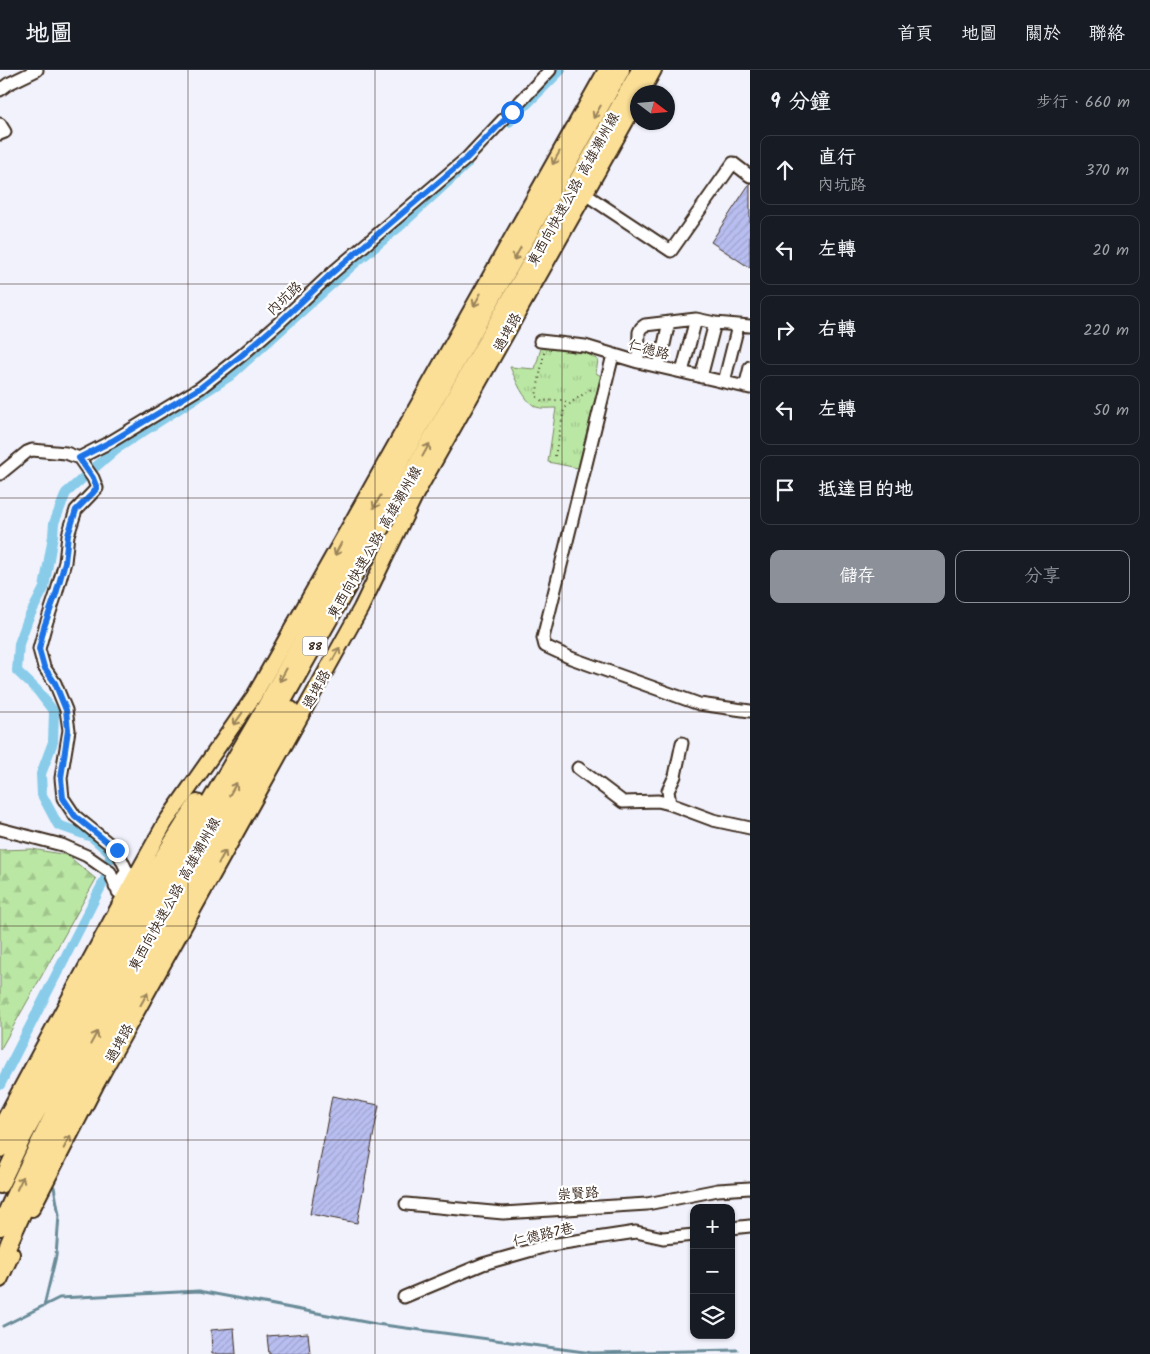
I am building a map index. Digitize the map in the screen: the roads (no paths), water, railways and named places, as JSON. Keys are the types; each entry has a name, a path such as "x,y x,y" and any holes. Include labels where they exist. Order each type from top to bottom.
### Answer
{"highway":[{"name":"東西向快速公路 高雄潮州線","path":"0,1185 21,1141 137,927 267,704 389,481 621,70"},
{"name":"東西向快速公路 高雄潮州線","path":"0,1227 36,1148 151,934 640,70"},
{"path":"0,1263 48,1154 86,1080 288,716 404,490"},
{"path":"0,1149 124,920 246,728 267,704"}],"main road":[{"path":"0,1127 165,823 259,688 606,70"},
{"path":"646,85 654,70"},
{"name":"過埤路","path":"0,1280 26,1221 96,1085 361,608 415,496 630,114"}],"street":[{"path":"0,90 37,70"},
{"name":"內坑路","path":"79,458 112,441 200,388 242,355 332,273 467,158 550,70"},
{"path":"0,124 5,132 0,134"},
{"path":"585,194 672,251 732,164 750,176"},
{"path":"682,372 696,319"},
{"path":"638,362 639,332 645,325 696,319 744,326 724,382"},
{"path":"659,367 669,322"},
{"path":"701,377 715,323"},
{"name":"仁德路","path":"543,341 585,346 638,362 747,388"},
{"path":"613,355 543,638 545,646 570,658 698,704 750,711"},
{"path":"747,388 750,367"},
{"path":"0,474 26,452 32,450 66,453 79,458 93,478 97,488 76,510 68,535 65,562 44,627 39,649 44,667 55,683 66,710 68,730 61,778 63,798 75,816 117,850 127,871 116,887"},
{"path":"670,804 668,791 675,776 682,743"},
{"path":"578,768 623,802 658,801 713,820 750,828"},
{"path":"0,829 62,845 87,856 110,872 122,900"},
{"name":"崇賢路","path":"406,1204 503,1213 647,1204 718,1190 750,1188"},
{"path":"735,1228 750,1226"},
{"name":"仁德路7巷","path":"404,1297 484,1264 550,1245 636,1232 663,1238 690,1235"}],"waterway":[{"path":"509,122 561,70"},
{"path":"109,861 111,854 92,837 58,825 42,795 41,774 53,742 54,712 38,691 17,671 19,644 28,619 44,588 54,523 66,493 116,449 230,376 353,265 398,228 467,164"},
{"path":"0,1085 105,879"},
{"path":"44,1306 56,1256 59,1215 54,1187"},
{"path":"3,1326 59,1298 199,1291 376,1324 592,1353 737,1350"}]}
